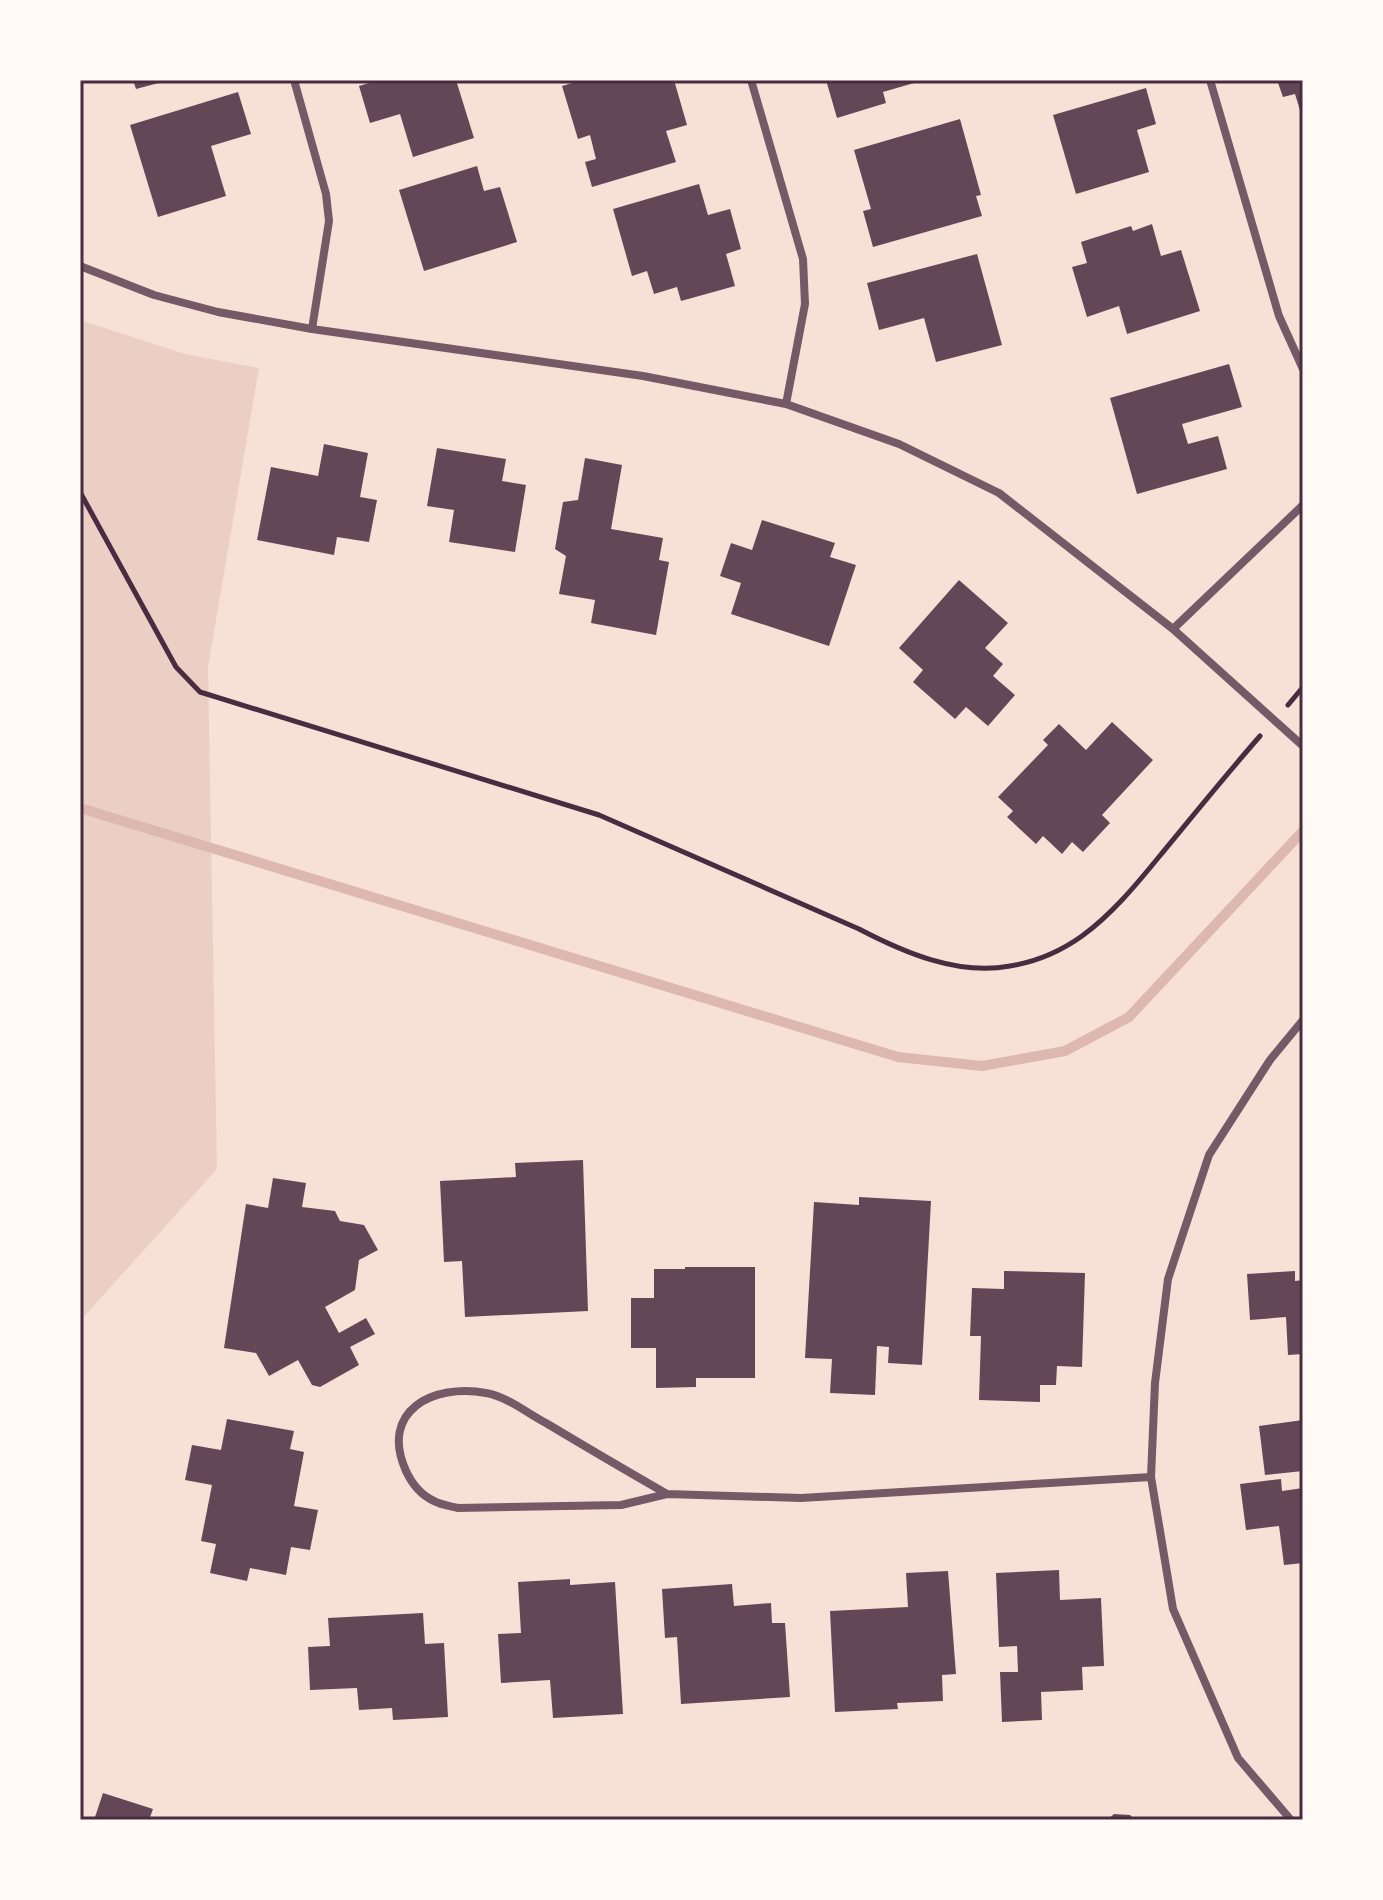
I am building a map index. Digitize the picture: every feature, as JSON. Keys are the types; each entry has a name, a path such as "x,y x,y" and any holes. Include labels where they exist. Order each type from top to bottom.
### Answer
{"street":[{"path":"294,80 326,194 329,221 312,329"},
{"path":"751,80 803,259 805,304 786,404"},
{"path":"1210,80 1279,316 1303,369"},
{"path":"80,266 154,295 218,312 312,329 643,376 786,404 899,444 999,493 1173,629 1303,746"},
{"path":"1173,629 1303,505"},
{"path":"1291,1820 1238,1758 1173,1609 1151,1477 1155,1383 1168,1279 1209,1155 1270,1060 1303,1020"},
{"path":"667,1494 499,1396 464,1390 441,1393 423,1400 408,1412 402,1424 398,1453 412,1485 433,1501 458,1508 621,1505 667,1494 801,1498 1151,1477"}],"path":[{"path":"80,492 176,667 200,692 599,815 859,929 896,949 937,961 972,968 1009,967 1049,955 1083,936 1136,885 1257,739"},
{"path":"1291,701 1303,687"}],"shaded area":[{"path":"80,320 185,354 259,368 208,667 217,1169 80,1321"}],"building":[{"path":"133,80 166,80 166,81 136,89"},
{"path":"379,80 456,80 474,138 413,157 400,114 370,123 359,86"},
{"path":"582,80 674,80 687,125 666,131 676,162 592,187 585,162 596,159 590,135 578,139 562,86"},
{"path":"826,80 921,81 883,92 886,103 837,118"},
{"path":"1277,80 1303,80 1303,120 1295,94 1283,97"},
{"path":"1146,88 1156,124 1137,130 1149,172 1076,194 1053,115"},
{"path":"238,92 251,134 211,146 226,196 158,217 130,125"},
{"path":"960,119 981,195 976,196 982,216 873,247 863,211 871,209 854,150"},
{"path":"477,166 484,191 500,187 517,242 424,271 399,190"},
{"path":"699,184 708,215 730,209 741,249 726,254 735,286 681,301 677,287 654,294 647,271 632,276 613,209"},
{"path":"1152,224 1161,256 1181,250 1200,311 1127,334 1119,306 1087,317 1072,267 1087,263 1081,242 1131,226 1133,231"},
{"path":"977,254 1002,345 936,362 924,318 879,330 867,283"},
{"path":"1229,364 1242,407 1182,424 1188,444 1218,436 1227,469 1137,494 1110,398"},
{"path":"324,444 368,453 360,497 377,500 369,542 337,537 334,555 257,540 271,467 318,476"},
{"path":"437,448 506,459 502,481 526,485 515,552 449,542 454,510 427,506"},
{"path":"585,458 622,465 611,529 663,538 659,560 669,562 656,635 591,623 595,600 559,594 566,556 555,549 563,502 578,500"},
{"path":"762,520 835,543 830,557 856,565 829,646 731,614 741,583 720,576 731,543 752,550"},
{"path":"959,580 1008,623 985,648 1003,664 993,676 1015,695 988,726 966,707 955,719 913,682 923,670 899,648"},
{"path":"1112,722 1153,760 1102,815 1110,823 1083,852 1072,842 1062,854 1043,836 1036,844 1007,817 1013,811 998,797 1048,745 1043,740 1059,724 1086,750"},
{"path":"583,1160 588,1311 465,1317 462,1261 444,1262 440,1181 516,1177 515,1163"},
{"path":"273,1178 306,1183 302,1207 335,1211 340,1221 364,1225 378,1250 359,1260 355,1290 325,1307 339,1333 366,1318 375,1334 350,1347 359,1365 320,1387 312,1385 298,1360 269,1376 256,1353 224,1348 246,1204 268,1208"},
{"path":"859,1197 931,1201 922,1365 888,1363 889,1347 877,1346 875,1395 830,1393 832,1359 805,1358 814,1202 859,1205"},
{"path":"755,1267 755,1378 696,1378 696,1387 656,1388 656,1348 631,1348 631,1298 654,1298 654,1269"},
{"path":"1004,1271 1085,1273 1082,1367 1057,1366 1056,1385 1040,1385 1040,1402 979,1400 981,1336 970,1336 972,1288 1004,1289"},
{"path":"1295,1271 1295,1281 1303,1280 1303,1354 1288,1355 1286,1317 1250,1320 1247,1274"},
{"path":"227,1419 294,1431 290,1449 304,1452 294,1506 318,1510 310,1550 291,1547 286,1575 250,1568 247,1581 210,1573 216,1544 201,1541 212,1485 185,1480 192,1445 221,1450"},
{"path":"1303,1420 1303,1471 1265,1475 1259,1426"},
{"path":"1281,1479 1282,1491 1303,1488 1303,1563 1284,1565 1279,1526 1246,1530 1240,1484"},
{"path":"1059,1570 1060,1600 1101,1598 1104,1666 1082,1667 1083,1690 1041,1692 1042,1720 1002,1722 1000,1672 1018,1672 1017,1646 999,1647 996,1573"},
{"path":"948,1571 956,1674 942,1675 943,1701 897,1703 898,1709 835,1712 830,1611 908,1607 906,1573"},
{"path":"570,1579 570,1585 615,1582 623,1714 553,1718 550,1680 501,1683 498,1634 521,1633 518,1582"},
{"path":"732,1584 734,1606 771,1603 772,1623 785,1623 790,1697 681,1704 677,1637 665,1638 662,1589"},
{"path":"423,1613 425,1644 444,1643 448,1717 393,1720 392,1708 359,1710 357,1688 310,1690 308,1647 330,1646 328,1618"},
{"path":"103,1793 153,1809 149,1820 94,1820"},
{"path":"1114,1814 1130,1815 1135,1820 1107,1820"}],"waterway":[{"path":"80,808 898,1057 982,1066 1065,1051 1129,1017 1303,831"}]}
